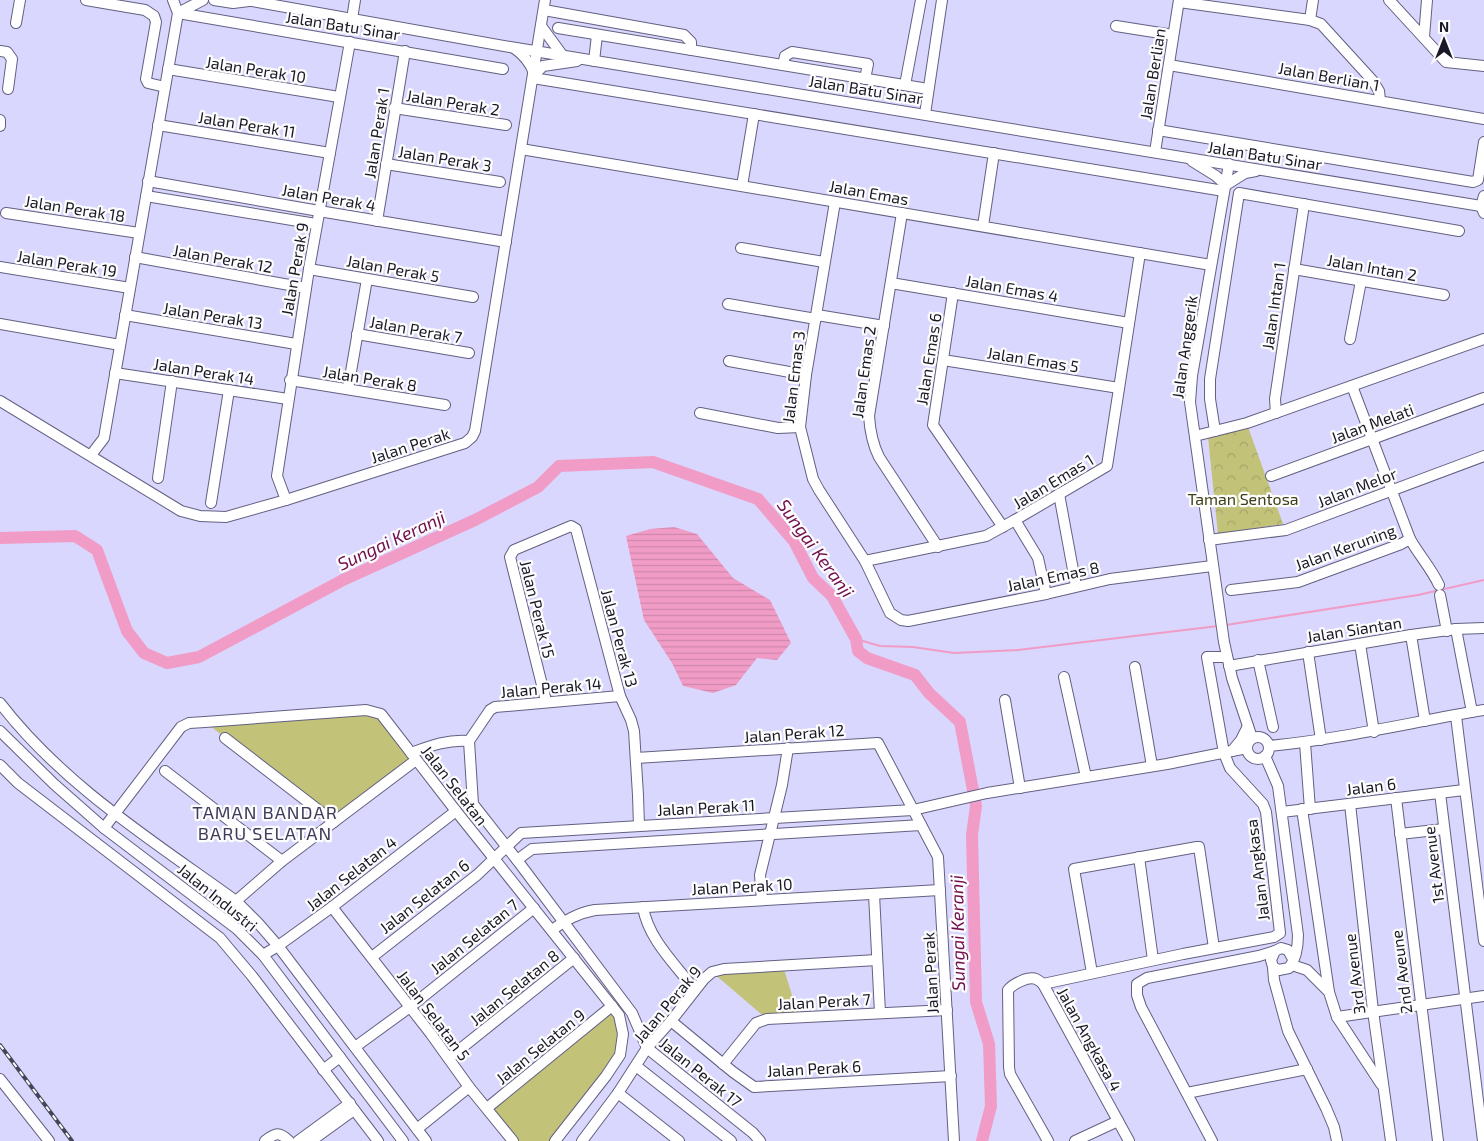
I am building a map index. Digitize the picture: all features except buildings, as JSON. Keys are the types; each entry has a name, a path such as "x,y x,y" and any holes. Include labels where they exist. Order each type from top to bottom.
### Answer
{"street":[{"path":"16,23 20,0"},
{"path":"86,0 145,10 154,16 156,22 146,79 148,83 165,87"},
{"path":"165,0 177,18"},
{"path":"91,456 104,438 177,18 173,0"},
{"path":"177,18 203,0"},
{"name":"Jalan Batu Sinar","path":"214,0 233,3 248,1 563,56 1483,205"},
{"path":"352,19 355,0"},
{"path":"905,85 921,0"},
{"path":"924,114 942,0"},
{"path":"1243,11 1244,0"},
{"path":"1310,20 1313,0"},
{"path":"1389,0 1446,62 1484,66"},
{"path":"1424,37 1427,0"},
{"path":"1179,1 1310,20 1321,24 1373,81 1379,91 1380,100"},
{"name":"Jalan Berlian","path":"1155,152 1179,1"},
{"path":"544,5 684,35 691,42 691,50"},
{"name":"Jalan Perak","path":"0,401 181,511 200,516 226,517 286,500 465,443 472,437 476,424 534,76 544,5"},
{"name":"Jalan Batu Sinar","path":"177,18 350,42 503,68"},
{"path":"513,47 530,42 541,26 563,56"},
{"path":"1116,26 1173,35"},
{"name":"Jalan Batu Sinar","path":"558,28 928,89"},
{"path":"534,76 543,66 591,60 597,35"},
{"name":"Jalan Perak 9","path":"286,500 277,476 290,380 308,269 350,42"},
{"path":"513,47 523,54 534,76"},
{"path":"0,51 8,52 12,59 8,89"},
{"name":"Jalan Perak 1","path":"377,221 394,108 405,51"},
{"path":"783,65 785,56 792,52 868,64 865,79"},
{"name":"Jalan Berlian 1","path":"1169,65 1484,118"},
{"name":"Jalan Perak 10","path":"168,69 339,98"},
{"path":"534,76 994,153 1225,188 1245,173 1261,170"},
{"name":"Jalan Perak 2","path":"394,108 506,126"},
{"path":"742,186 754,114"},
{"path":"0,120 0,126"},
{"name":"Jalan Perak 11","path":"158,125 330,153"},
{"path":"1158,130 1473,182 1478,180 1484,142"},
{"name":"Jalan Emas","path":"521,149 1211,265"},
{"path":"983,226 994,153"},
{"path":"1187,158 1216,176 1225,188"},
{"name":"Jalan Perak 3","path":"386,164 500,182"},
{"name":"Jalan Anggerik","path":"1229,164 1206,291 1191,395 1192,418 1224,642 1252,738"},
{"name":"Jalan Perak 4","path":"148,181 506,242"},
{"path":"1215,431 1210,398 1210,379 1239,193 1459,231"},
{"name":"Jalan Perak 4","path":"146,196 316,224"},
{"name":"Jalan Emas 3","path":"835,202 806,375 800,427 813,479 818,490 865,561 890,613 900,620"},
{"name":"Jalan Intan 1","path":"1276,413 1275,399 1304,204"},
{"name":"Jalan Perak 18","path":"6,213 139,233"},
{"name":"Jalan Emas 2","path":"902,213 869,416 873,445 879,457 938,547"},
{"path":"741,248 824,262"},
{"name":"Jalan Emas 1","path":"865,561 986,536 1107,466 1140,253"},
{"name":"Jalan Perak 12","path":"135,258 306,288"},
{"name":"Jalan Perak 19","path":"0,267 130,288"},
{"name":"Jalan Perak 5","path":"308,269 473,297"},
{"name":"Jalan Intan 2","path":"1294,269 1444,295"},
{"path":"348,390 367,279"},
{"path":"1350,339 1361,280"},
{"name":"Jalan Emas 4","path":"891,283 1129,323"},
{"path":"1206,291 1222,294"},
{"name":"Jalan Emas 6","path":"953,294 932,425 1003,527"},
{"path":"728,304 884,326"},
{"name":"Jalan Perak 13","path":"125,315 296,344"},
{"path":"0,324 120,346"},
{"name":"Jalan Perak 7","path":"358,334 469,353"},
{"path":"1195,436 1247,423 1484,339"},
{"name":"Jalan Emas 5","path":"943,360 1119,388"},
{"path":"729,361 806,375"},
{"name":"Jalan Perak 14","path":"115,373 288,398"},
{"name":"Jalan Perak 8","path":"290,380 445,405"},
{"path":"158,478 172,381"},
{"path":"1352,386 1410,539 1419,556 1433,571 1440,590 1472,712"},
{"path":"211,502 229,390"},
{"name":"Jalan Melati","path":"1271,476 1484,398"},
{"path":"700,414 778,428 800,427"},
{"name":"Jalan Melor","path":"1209,540 1286,530 1484,456"},
{"path":"1059,494 1076,586"},
{"path":"1016,520 1038,558 1046,594"},
{"name":"Jalan Perak 13","path":"511,553 570,526 576,529 620,696 634,731 639,826"},
{"name":"Jalan Keruning","path":"1231,590 1298,582 1410,539"},
{"name":"Jalan Perak 15","path":"511,553 510,557 546,702"},
{"name":"Jalan Emas 8","path":"900,620 908,621 1046,594 1110,579 1212,566"},
{"name":"Jalan Siantan","path":"1228,752 1207,657 1228,661 1258,660 1452,630 1484,628"},
{"path":"1411,636 1425,721"},
{"path":"1360,644 1374,732"},
{"path":"1308,652 1321,740"},
{"path":"1258,660 1273,727"},
{"path":"1135,667 1152,766"},
{"path":"1064,677 1086,777"},
{"name":"Jalan Perak 14","path":"469,741 490,710 495,707 620,696"},
{"path":"1005,700 1020,788"},
{"path":"0,704 18,727 75,783 236,901 258,923 278,946 426,1141"},
{"name":"Jalan Selatan","path":"104,828 175,733 181,727 188,724 366,710 381,714 413,757 619,1015 623,1034 620,1055 555,1141"},
{"path":"1282,965 1298,945 1282,812 1278,786 1267,751 1263,738 1252,738 1248,744 1247,751 1252,757 1259,759 1267,751 1484,710"},
{"path":"1456,716 1464,790 1481,896 1484,941"},
{"path":"1228,752 1241,740 1248,726"},
{"name":"Jalan Industri","path":"0,731 54,784 104,828 237,929 263,955 403,1141"},
{"path":"226,738 334,822"},
{"path":"236,901 282,861 334,822 413,757 436,743 459,740 469,741 473,804 506,846"},
{"name":"Jalan Perak 12","path":"636,758 878,743 912,810"},
{"path":"1305,743 1306,809 1329,992 1337,1017 1383,1088"},
{"path":"762,900 760,875 782,785 788,748"},
{"name":"Jalan Perak 11","path":"494,858 522,834 912,810 987,793 1152,766 1247,748"},
{"name":"Jalan Angkasa","path":"1214,948 1274,938 1280,933 1266,812 1263,804 1230,768 1228,752"},
{"name":"Jalan Industri","path":"0,764 18,783 220,938 252,976 378,1141"},
{"path":"165,771 282,861"},
{"name":"Jalan 6","path":"1282,812 1464,790"},
{"name":"1st Avenue","path":"1440,793 1483,1141"},
{"name":"2nd Aveune","path":"1396,798 1438,1141"},
{"name":"3rd Avenue","path":"1350,804 1373,1011 1391,1141"},
{"name":"Jalan Perak","path":"912,810 938,857 954,1141"},
{"name":"Jalan Selatan 4","path":"263,955 332,907 456,811"},
{"name":"Jalan Perak 11","path":"517,860 532,849 921,824"},
{"path":"1400,834 1444,828"},
{"name":"Jalan Perak 17","path":"506,846 632,1014 647,1048 760,1141"},
{"path":"1043,984 1214,948 1199,848 1197,846 1074,869 1092,973"},
{"path":"1139,857 1153,960"},
{"name":"Jalan Selatan 6","path":"372,957 477,875 494,858"},
{"path":"1272,866 1288,865"},
{"name":"Jalan Perak 10","path":"552,930 582,913 643,907 940,890"},
{"path":"874,894 880,1013"},
{"name":"Jalan Selatan 5","path":"332,907 410,1006 469,1087 513,1141"},
{"path":"643,907 646,921 658,942 695,990"},
{"name":"Jalan Selatan 7","path":"355,1047 534,908"},
{"path":"1282,965 1271,957 1293,935 1296,927"},
{"path":"1212,1141 1141,1006 1137,995 1137,984 1147,978 1248,958 1278,950 1288,950 1282,965 1278,994 1288,1032 1334,1127 1337,1141"},
{"name":"Jalan Selatan 8","path":"449,1058 574,958"},
{"path":"1248,958 1307,970 1329,992"},
{"name":"Jalan Perak 9","path":"582,1141 618,1093 647,1048 712,972 724,969 877,960"},
{"name":"Jalan Angkasa 4","path":"1048,1141 1010,1074 1008,994 1011,987 1030,978 1037,979 1043,984 1129,1141"},
{"path":"1337,1017 1484,996"},
{"name":"Jalan Selatan 9","path":"487,1108 612,1006"},
{"name":"Jalan Perak 7","path":"723,1064 756,1023 767,1019 947,1010"},
{"name":"Jalan Perak 6","path":"671,1022 754,1087 951,1076"},
{"path":"323,1070 340,1057"},
{"path":"636,1066 731,1141"},
{"path":"1187,1093 1307,1069"},
{"path":"0,1078 48,1141"},
{"path":"417,1129 469,1087"},
{"path":"618,1093 679,1141"},
{"path":"298,1141 352,1106"},
{"path":"311,1141 352,1106"},
{"path":"1075,1141 1118,1121"},
{"path":"264,1141 272,1135 278,1134 288,1141"}],"green space":[{"name":"Taman Sentosa","path":"1248,427 1283,524 1218,534 1208,437"},
{"path":"374,711 416,760 334,822 205,722"},
{"path":"783,966 799,1018 767,1019 712,972"},
{"path":"612,1006 619,1015 620,1055 555,1141 513,1141 487,1108"}],"shaded area":[{"path":"674,527 697,534 733,578 770,600 791,643 777,660 757,658 736,685 713,693 683,686 672,663 644,620 626,536 650,529"}],"waterway":[{"name":"Sungai Keranji","path":"0,538 75,536 97,550 127,631 144,653 167,663 199,657 343,580 475,520 538,487 559,466 653,462 758,499 794,541 813,578 832,596 856,639 858,651 867,658 915,675 929,693 960,722 976,806 972,835 976,1002 989,1044 991,1106 982,1141"},
{"path":"1226,625 1418,595 1484,580"},
{"path":"856,639 880,646 913,647 954,653 1018,650 1218,626"}],"railway":[{"path":"0,1045 72,1141"}],"district":[{"name":"TAMAN BANDAR BARU SELATAN","path":"265,822"}]}
